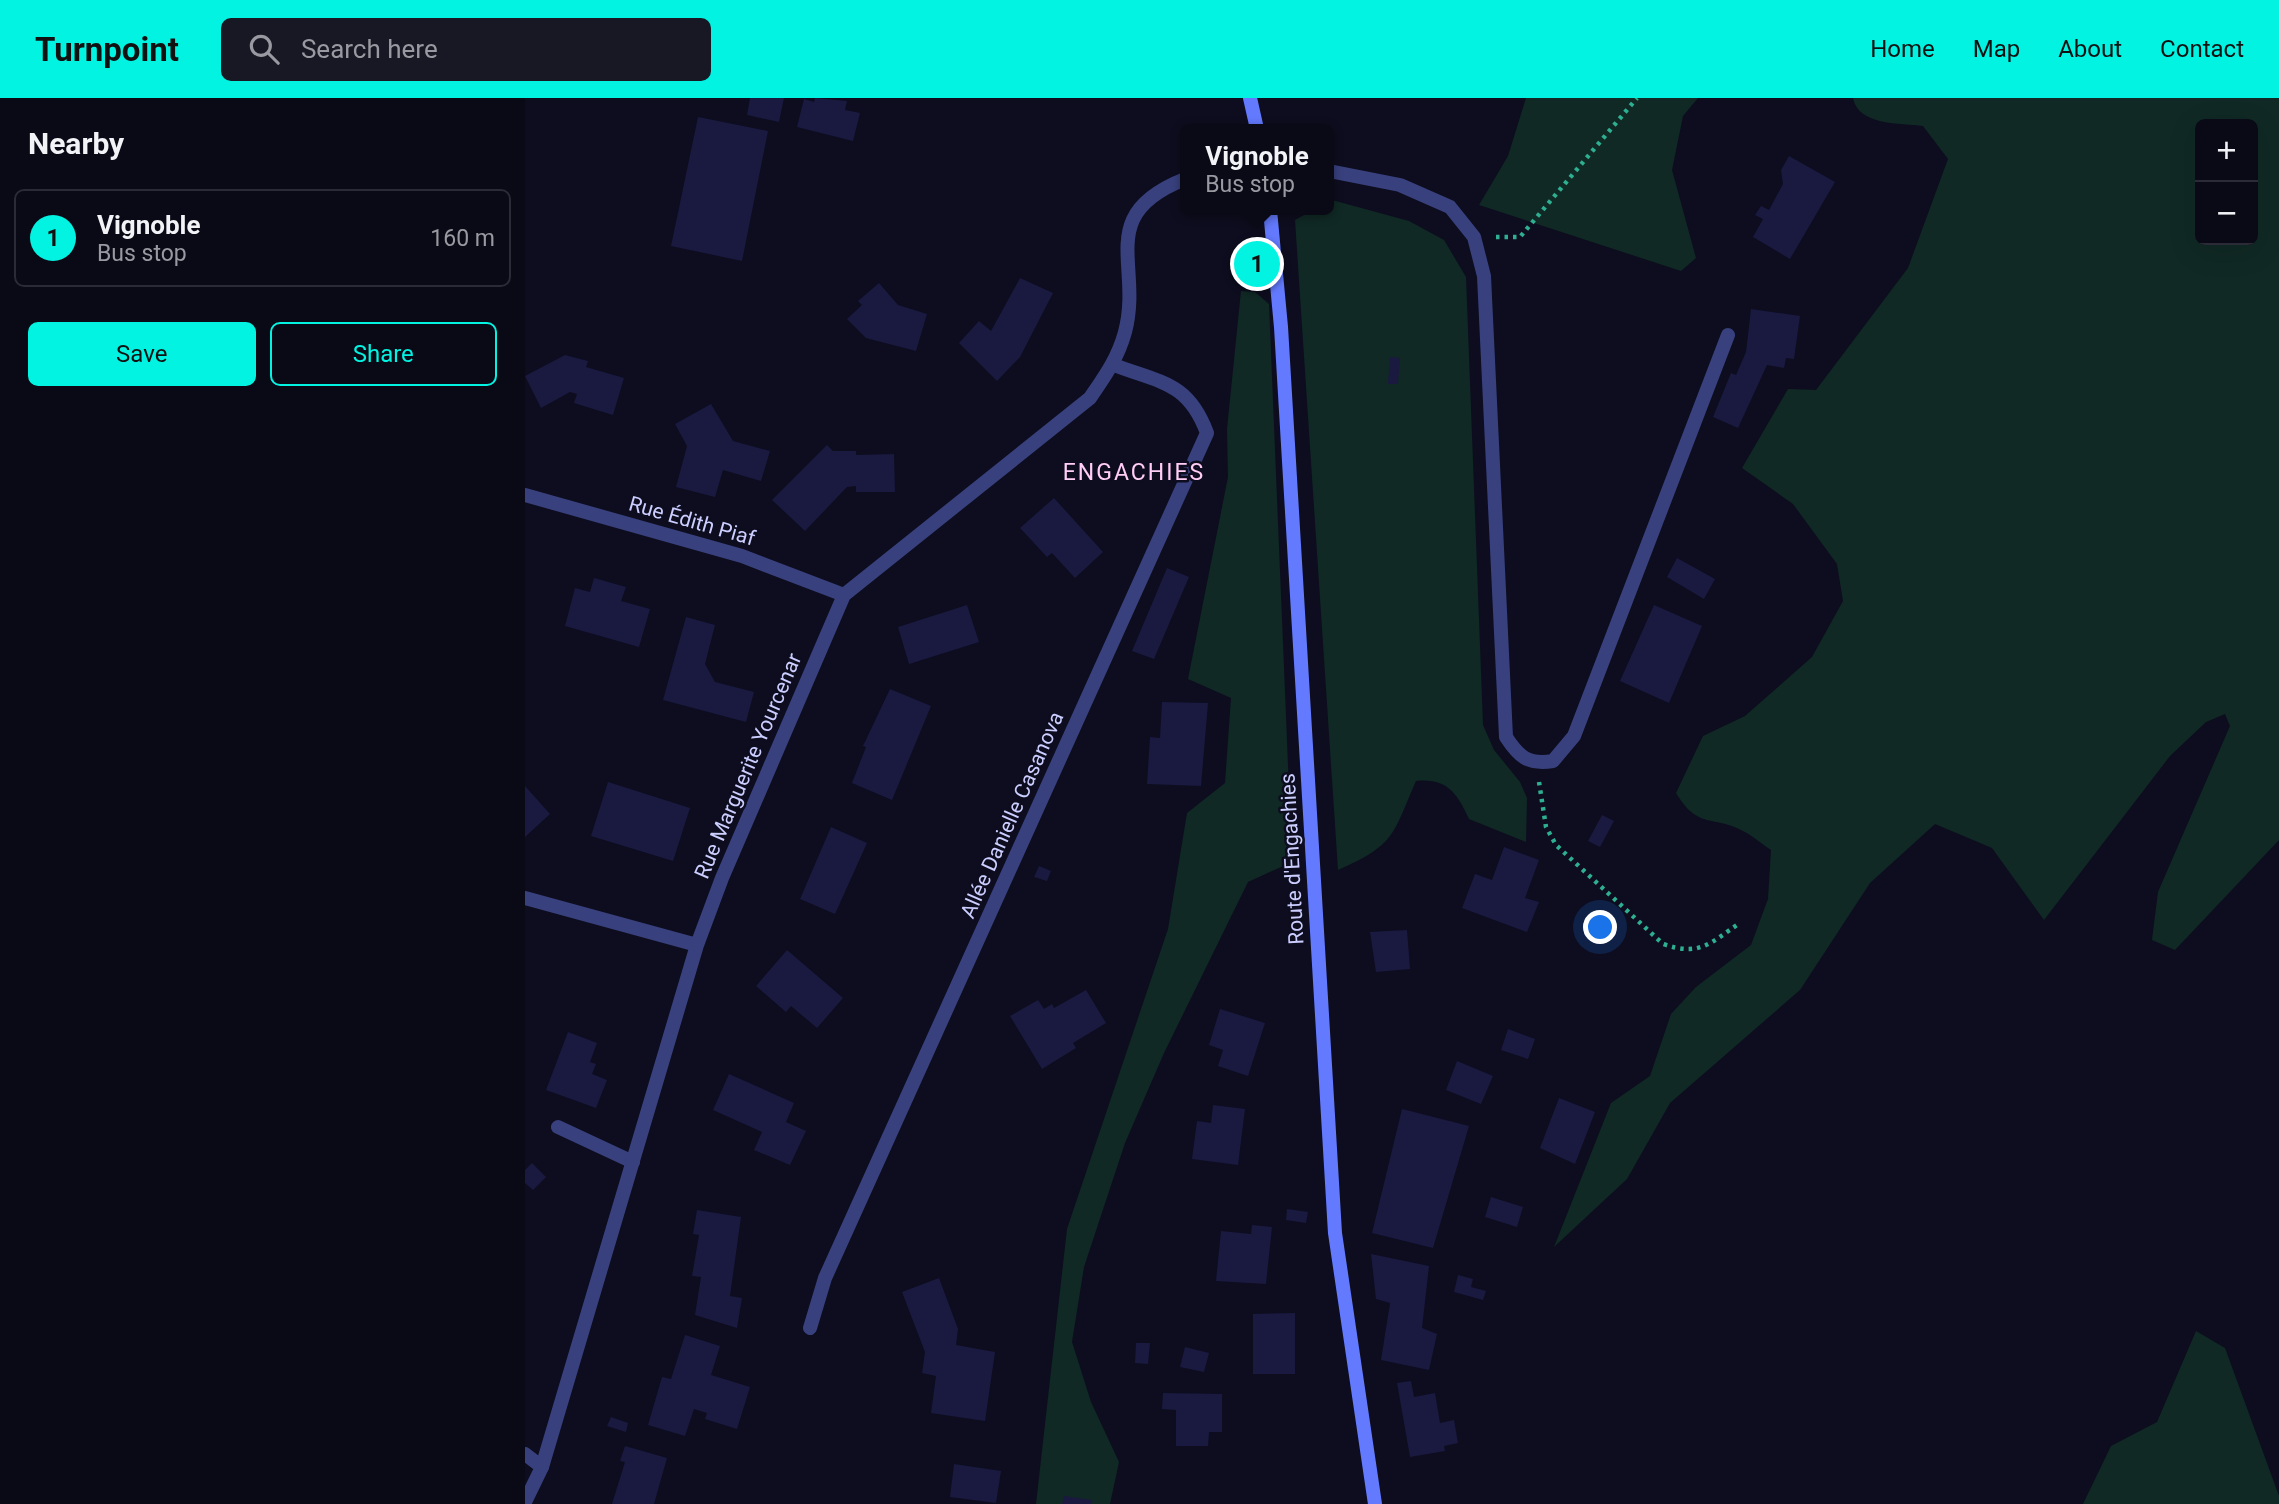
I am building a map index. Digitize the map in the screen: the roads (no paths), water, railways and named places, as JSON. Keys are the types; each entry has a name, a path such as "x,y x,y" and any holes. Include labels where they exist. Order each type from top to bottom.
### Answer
{"street":[{"path":"1250,98 1256,124"},
{"path":"1334,172 1400,185 1451,207 1474,237 1484,276 1506,737 1518,756 1536,764 1553,761 1574,736 1728,335"},
{"name":"Rue Marguerite Yourcenar","path":"530,1499 542,1467 697,945 722,878 844,595 1090,398 1114,365 1125,331 1129,306 1126,263 1133,215 1160,189 1180,181"},
{"name":"Route d'Engachies","path":"1271,215 1281,327 1335,1233 1375,1504"},
{"name":"Allée Danielle Casanova","path":"810,1328 830,1266 1207,433 1190,399 1176,389 1114,365"},
{"name":"Rue Édith Piaf","path":"525,495 742,556 844,595"},
{"path":"525,898 697,945"},
{"path":"558,1127 633,1162"},
{"path":"525,1454 542,1467"}],"place":[{"name":"Vignoble","path":"1257,264"}],"district":[{"name":"ENGACHIES","path":"1134,472"}]}
